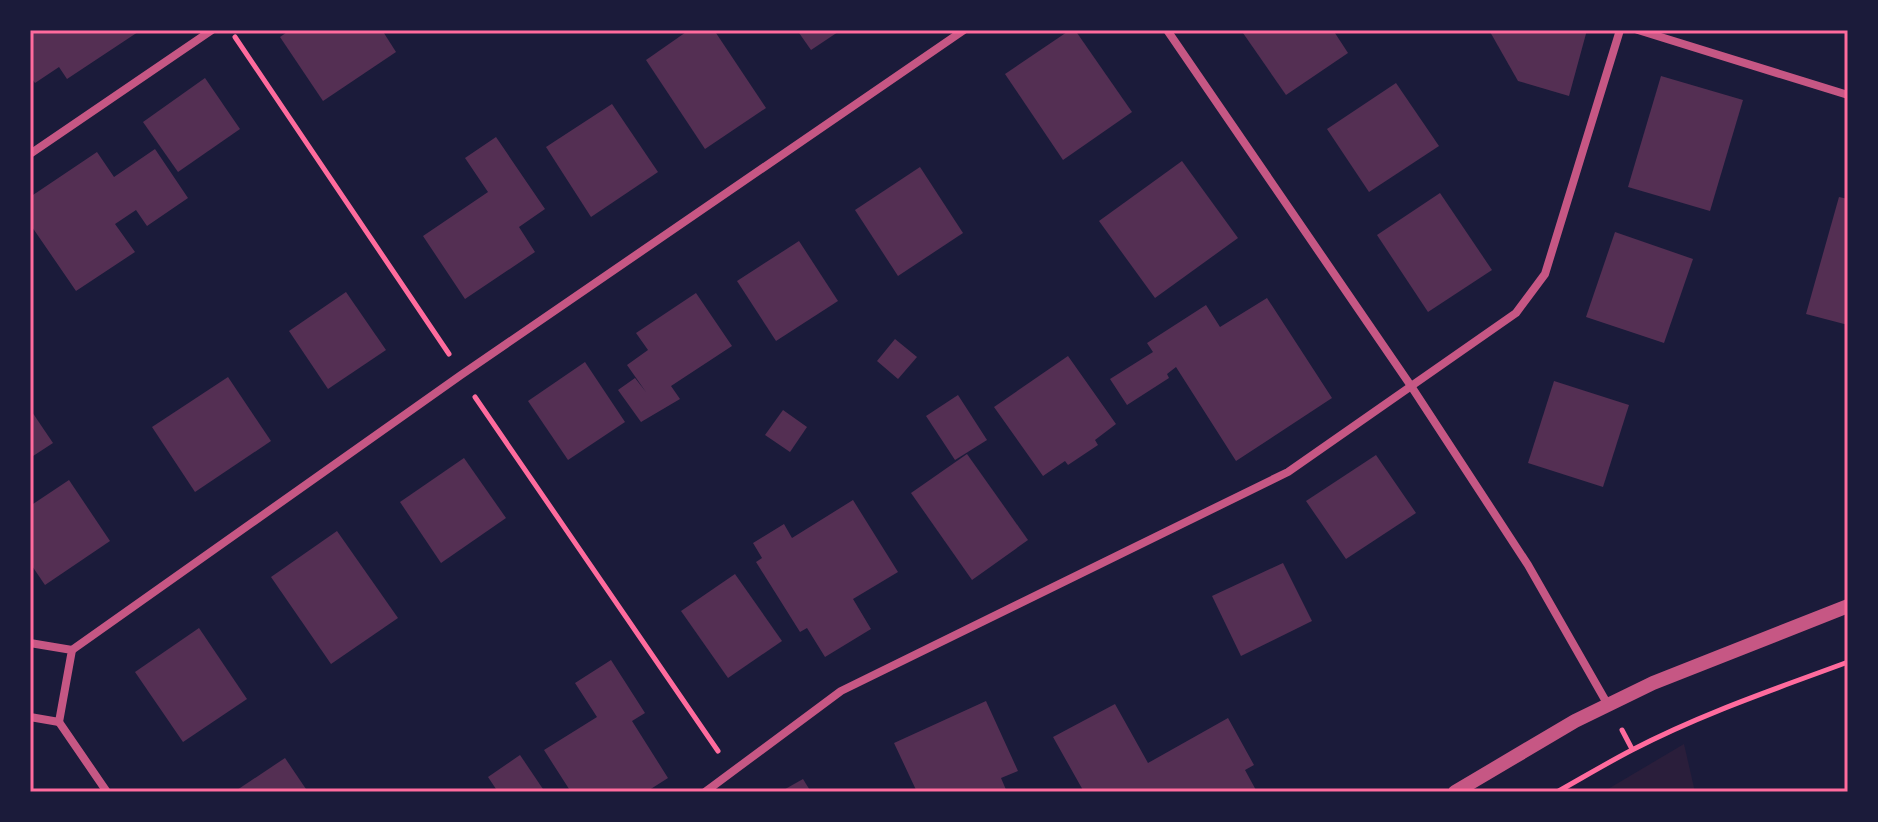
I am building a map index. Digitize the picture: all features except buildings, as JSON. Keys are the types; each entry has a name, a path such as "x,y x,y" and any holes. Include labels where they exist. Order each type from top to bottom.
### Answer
{"street":[{"path":"30,154 212,30"},
{"path":"107,792 59,722 72,650 461,375 964,30"},
{"path":"1167,30 1411,386 1528,565 1608,705"},
{"path":"705,792 841,691 1288,472 1516,313 1545,274 1620,30"},
{"path":"1638,30 1848,95"},
{"path":"1455,792 1608,705 1653,683 1848,606"},
{"path":"30,643 72,650"},
{"path":"30,717 59,722"}],"path":[{"path":"230,30 447,351"},
{"path":"480,405 733,772"},
{"path":"1557,792 1677,729 1848,662"}],"shaded area":[{"path":"1684,744 1695,792 1603,792"}]}
